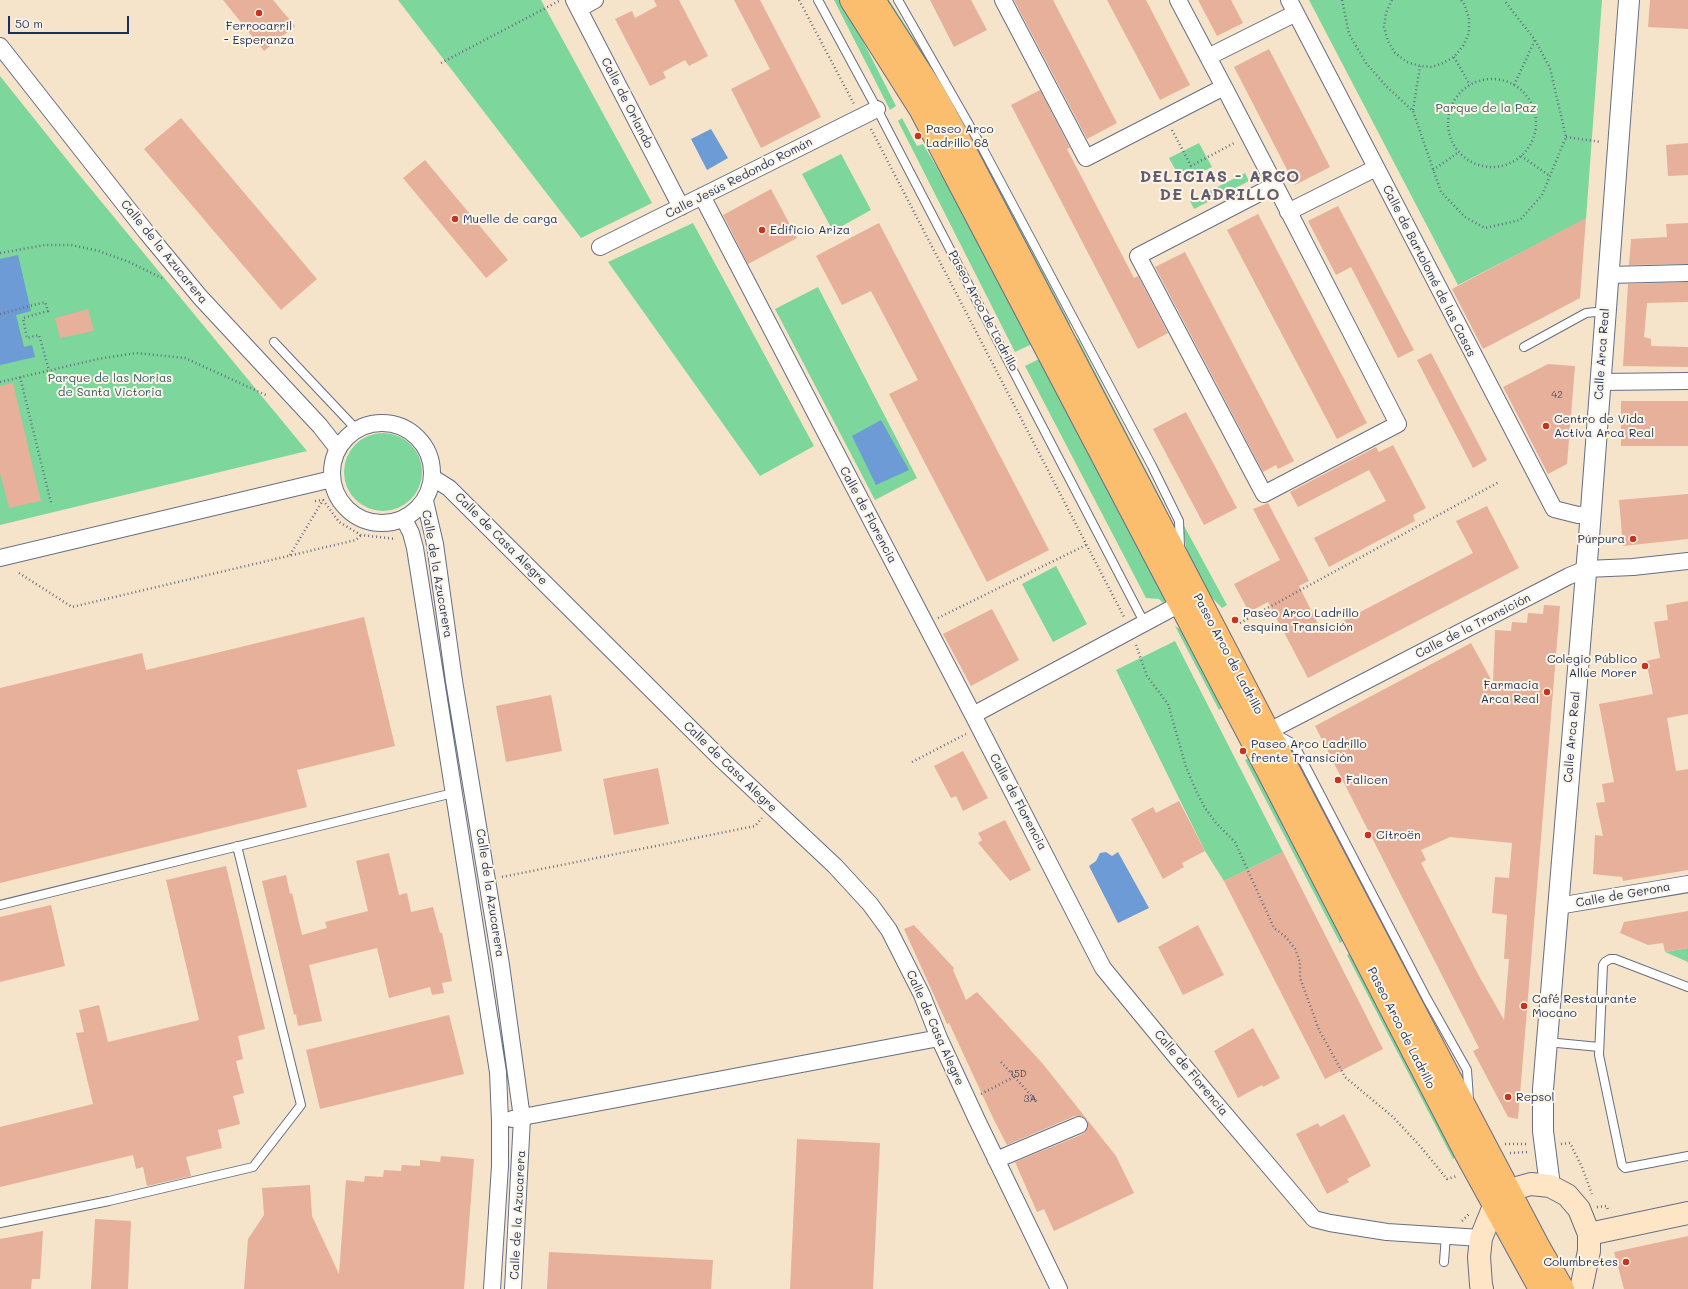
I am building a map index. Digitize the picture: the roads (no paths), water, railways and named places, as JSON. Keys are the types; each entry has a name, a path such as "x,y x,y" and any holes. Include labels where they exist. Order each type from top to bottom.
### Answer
{"main road":[{"name":"Paseo Arco de Ladrillo","path":"851,0 920,109 1494,1206 1540,1289"},
{"name":"Paseo Arco de Ladrillo","path":"874,0 934,93 959,139 1509,1190 1578,1288"},
{"path":"1481,1288 1479,1258 1482,1238 1494,1206 1509,1190 1530,1184 1550,1186 1568,1195 1579,1209 1589,1234 1588,1251 1578,1288"},
{"path":"1589,1234 1688,1213"}],"street":[{"path":"576,4 595,0"},
{"path":"1003,0 1086,158 1224,87"},
{"path":"1178,0 1224,87 1398,424 1264,494 1138,256 1274,185"},
{"name":"Calle Arca Real","path":"1550,1186 1543,1130 1543,1089 1586,569 1629,0"},
{"name":"Calle de Orlando","path":"576,4 681,207"},
{"path":"1208,57 1293,6"},
{"name":"Calle de Bartolomé de las Casas","path":"1293,6 1554,509 1578,515 1590,514"},
{"name":"Calle de la Azucarera","path":"0,46 147,233 200,297 320,426 338,449"},
{"name":"Calle Jesús Redondo Román","path":"600,247 877,109"},
{"path":"1288,212 1376,168"},
{"name":"Calle de Florencia","path":"702,196 926,624 1103,968 1177,1058 1314,1219 1387,1232 1482,1238"},
{"path":"1608,275 1688,273"},
{"path":"1600,382 1688,381"},
{"path":"388,423 403,427 416,436 426,448 432,463 433,478 430,490 425,501 419,508 404,519 389,523 373,523 358,517 345,507 336,494 332,479 334,458 343,441 357,430 372,424 388,423"},
{"name":"Calle de Casa Alegre","path":"433,478 449,488 716,755 853,885 882,919 922,995 939,1038 968,1101 1059,1289"},
{"path":"0,558 332,479"},
{"name":"Calle de la Azucarera","path":"425,501 435,544 454,680 513,1044 522,1118 513,1289"},
{"name":"Calle de la Azucarera","path":"404,519 415,548 498,1072 500,1166 492,1289"},
{"name":"Calle de la Transición","path":"1269,731 1562,579 1586,569 1633,567 1688,560"},
{"name":"Paseo Arco de Ladrillo","path":"1180,604 1184,570"},
{"path":"976,721 1180,604"},
{"path":"1265,766 1269,731"},
{"name":"Calle de Gerona","path":"1558,906 1688,884"},
{"path":"500,1121 939,1038"},
{"path":"996,1160 1079,1125"}],"lane":[{"name":"Paseo Arco de Ladrillo","path":"818,0 877,109 1145,624"},
{"name":"Paseo Arco de Ladrillo","path":"898,0 983,149 1152,466 1179,521 1184,570"},
{"path":"1524,347 1586,313 1605,311"},
{"path":"274,342 357,430"},
{"path":"0,905 453,793"},
{"path":"0,1222 109,1201 253,1167 301,1105 237,846"},
{"path":"1688,987 1615,959 1610,959 1605,962 1603,965 1599,1047 1599,1055 1622,1165 1625,1168 1688,1156"},
{"path":"1547,1042 1599,1047"},
{"path":"1444,1262 1452,1236"}],"water":[{"path":"711,129 728,158 707,170 691,139"},
{"path":"18,255 31,311 16,315 24,347 32,345 35,357 0,365 0,259"},
{"path":"881,420 909,470 876,485 852,436"},
{"path":"1106,852 1112,856 1118,852 1149,908 1118,923 1089,866 1096,861 1100,853"}],"place":[{"name":"Ferrocarril - Esperanza","path":"259,13"},
{"name":"Paseo Arco Ladrillo 68","path":"918,136"},
{"name":"Muelle de carga","path":"455,219"},
{"name":"Edificio Ariza","path":"762,230"},
{"name":"Centro de Vida Activa Arca Real","path":"1546,426"},
{"name":"Púrpura","path":"1633,539"},
{"name":"Paseo Arco Ladrillo esquina Transición","path":"1235,620"},
{"name":"Colegio Público Allúe Morer","path":"1645,666"},
{"name":"Farmacia Arca Real","path":"1547,692"},
{"name":"Paseo Arco Ladrillo frente Transición","path":"1243,751"},
{"name":"Falicen","path":"1338,780"},
{"name":"Citroën","path":"1368,835"},
{"name":"Café Restaurante Mocano","path":"1524,1006"},
{"name":"Repsol","path":"1508,1097"},
{"name":"Columbretes","path":"1626,1262"}],"district":[{"name":"DELICIAS - ARCO DE LADRILLO","path":"1220,186"}],"park label":[{"name":"Parque de la Paz","path":"1486,108"},
{"name":"Parque de las Norias de Santa Victoria","path":"110,385"}]}
